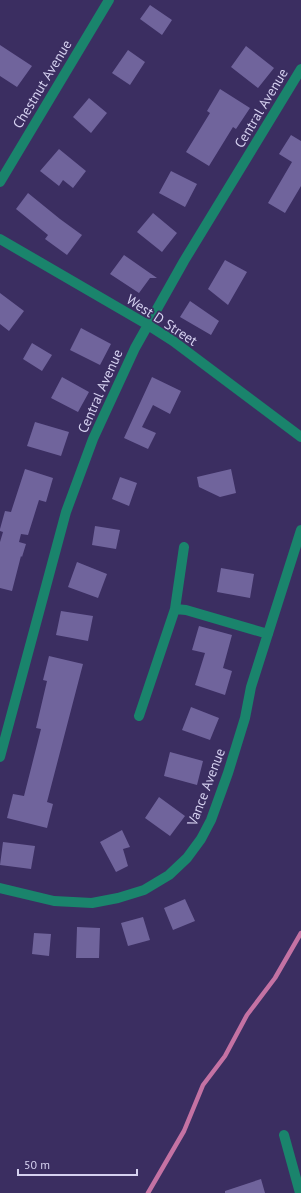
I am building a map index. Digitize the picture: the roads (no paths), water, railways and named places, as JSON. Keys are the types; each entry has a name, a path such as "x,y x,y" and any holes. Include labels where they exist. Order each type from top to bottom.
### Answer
{"street":[{"name":"Chestnut Avenue","path":"0,182 109,0"},
{"name":"Central Avenue","path":"0,757 66,512 93,439 135,348 184,261 301,69"},
{"name":"West D Street","path":"0,238 173,341 301,437"},
{"name":"Vance Avenue","path":"0,888 54,901 92,903 118,898 144,890 169,875 187,858 201,839 211,820 226,780 245,718 251,688 301,530"},
{"path":"139,716 175,609 184,547"},
{"path":"175,609 186,610 268,634"},
{"path":"284,1135 300,1193"}],"waterway":[{"path":"148,1193 184,1131 203,1085 225,1056 247,1015 275,978 301,933"}]}
